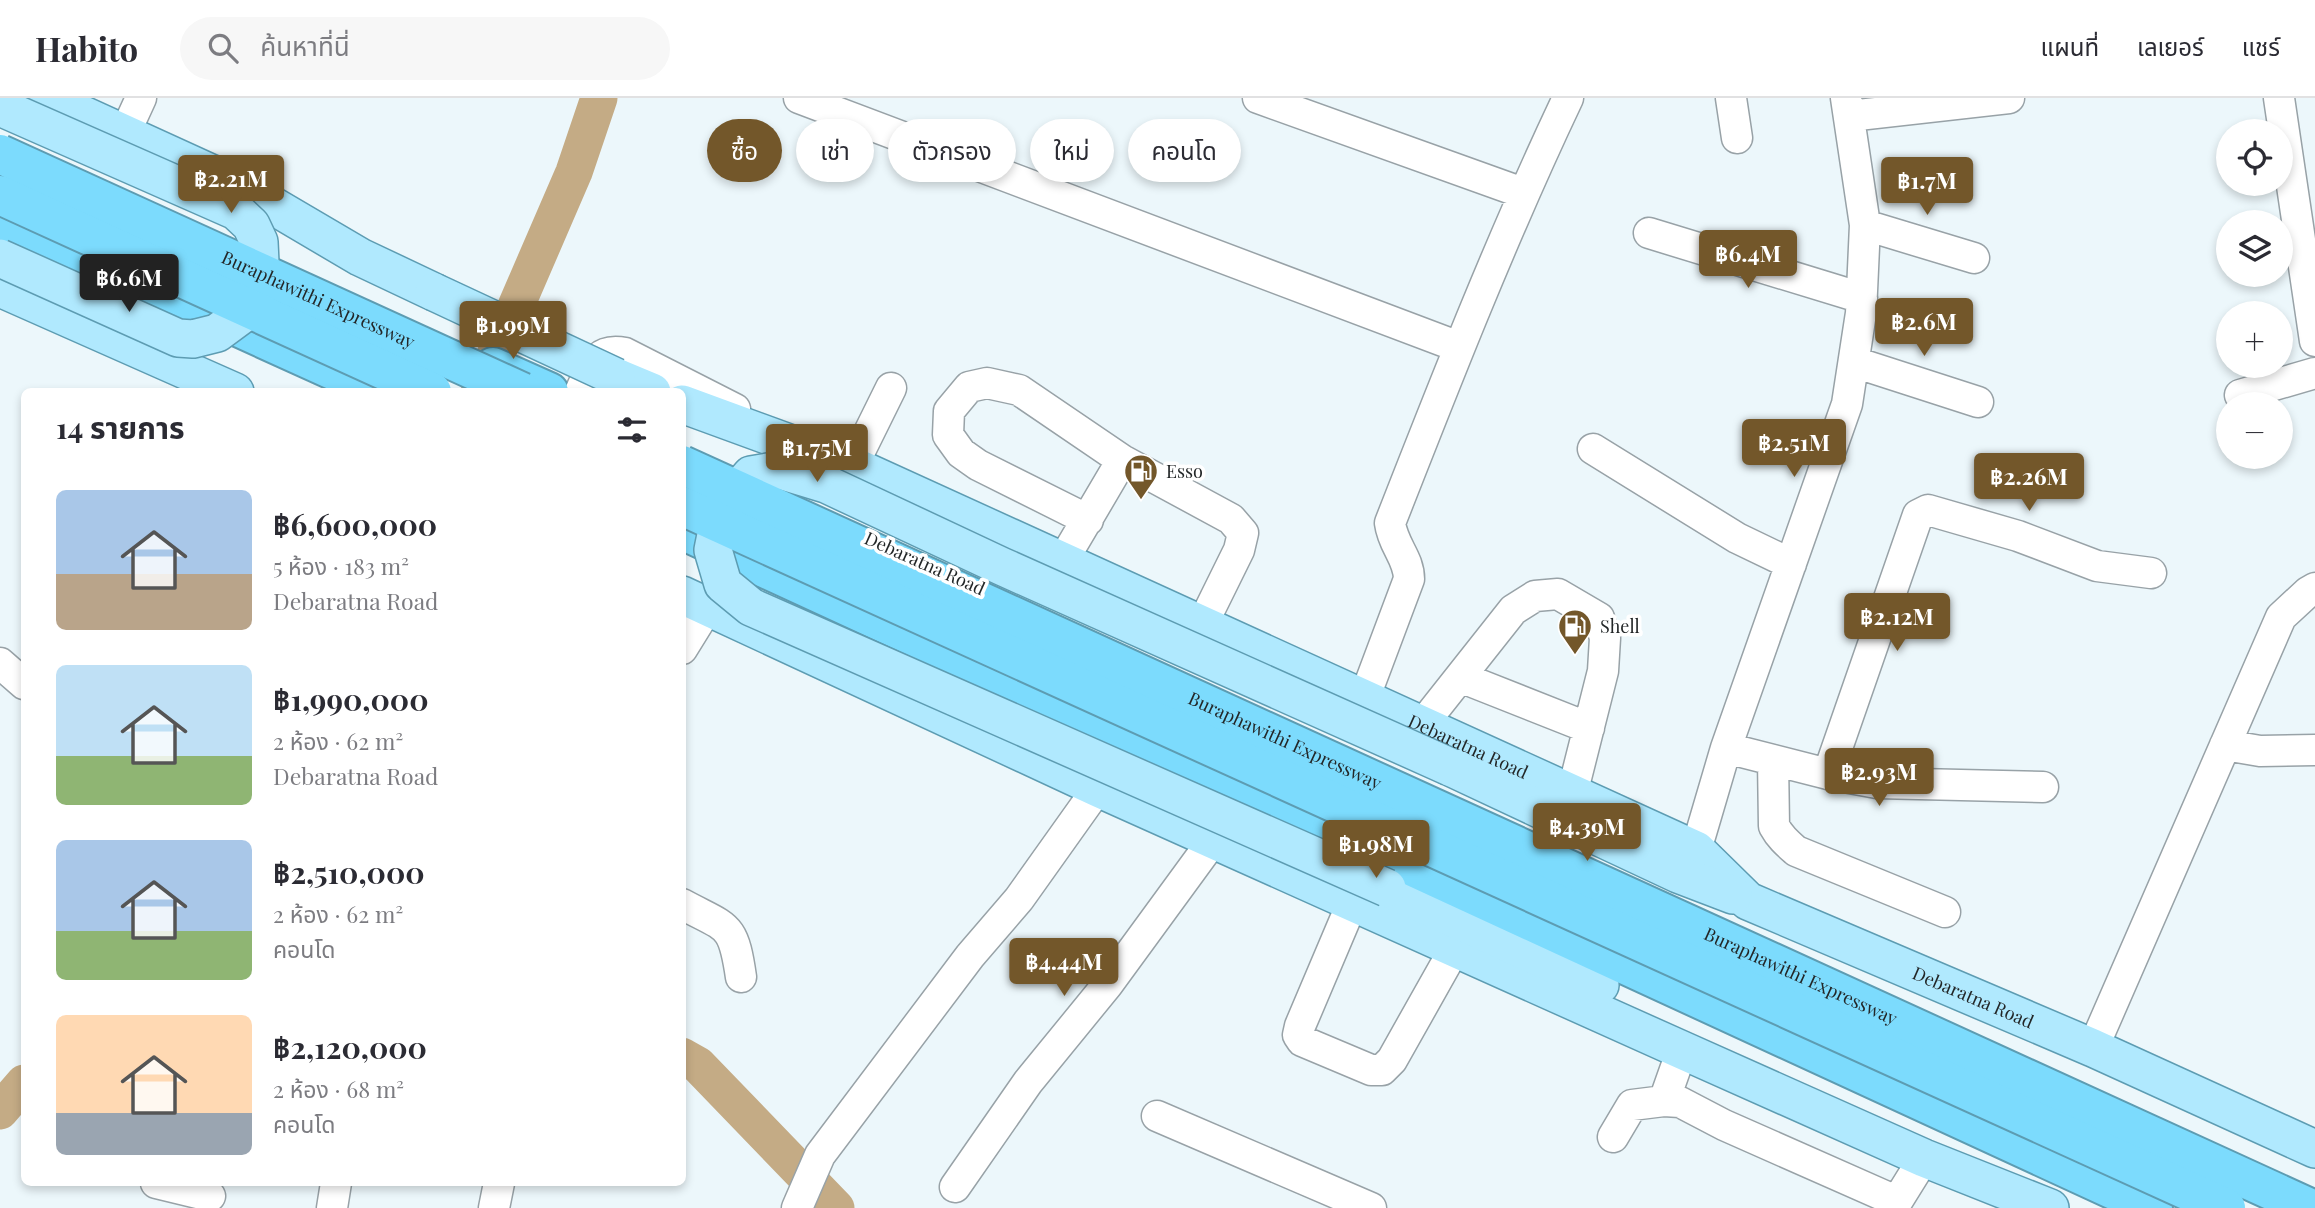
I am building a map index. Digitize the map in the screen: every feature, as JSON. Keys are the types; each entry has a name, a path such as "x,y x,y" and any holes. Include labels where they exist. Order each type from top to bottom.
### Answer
{"highway":[{"path":"0,142 540,388"},
{"name":"Buraphawithi Expressway","path":"0,154 513,388"},
{"name":"Buraphawithi Expressway","path":"0,195 423,388"},
{"path":"0,219 372,388"},
{"name":"Debaratna Road","path":"686,455 2315,1196"},
{"name":"Buraphawithi Expressway","path":"686,468 2310,1208"},
{"name":"Buraphawithi Expressway","path":"686,508 2226,1208"},
{"path":"686,532 2153,1208"}],"main road":[{"path":"46,98 241,187 360,257 642,388"},
{"path":"0,107 236,211 251,225 259,242 261,283 247,311 217,333 193,340 178,338 0,258"},
{"path":"0,288 226,388"},
{"name":"Debaratna Road","path":"686,406 852,467 1696,850 1748,901 2093,1048 2315,1149"},
{"path":"1748,901 1678,874 1450,767 1001,566 826,484 780,470 751,475 721,510 713,550 723,584 751,607 1387,888 1772,1063 2056,1208"},
{"path":"695,601 1098,788 1924,1158 1987,1196 2050,1208"}],"street":[{"path":"125,133 141,98"},
{"path":"799,98 1459,347"},
{"path":"1258,98 1523,193"},
{"path":"1364,699 1409,579 1409,567 1392,538 1390,523 1523,193 1568,98"},
{"path":"1731,98 1737,138"},
{"path":"1696,850 1726,748 1847,404 1862,298 1866,225 1848,107 2010,98"},
{"path":"2279,98 2315,341"},
{"path":"1866,225 1974,258"},
{"path":"1649,233 1862,298"},
{"path":"582,388 595,359 603,353 625,353 741,411 803,447"},
{"path":"1854,362 1978,402"},
{"path":"2250,392 2315,373"},
{"path":"1088,520 978,465 961,453 948,435 949,411 969,387 987,383 1019,390 1122,460 1231,519 1242,533 1239,550 1202,625"},
{"path":"852,467 891,388"},
{"path":"1593,449 1737,538 1791,564"},
{"path":"1062,562 1122,460"},
{"path":"1828,775 1918,515 1923,511 1928,510 2006,532 2096,566 2151,573"},
{"path":"2093,1048 2281,617 2315,588"},
{"path":"1422,725 1513,610 1535,596 1558,594 1599,618 1605,638 1603,671 1572,794"},
{"path":"686,634 695,601"},
{"path":"0,663 21,681"},
{"path":"1460,677 1589,728"},
{"path":"2225,745 2260,751 2315,750"},
{"path":"1726,748 1828,775 1877,783 2043,787"},
{"path":"1773,760 1772,815 1779,835 1786,843 1796,851 1944,912"},
{"path":"797,1208 820,1155 970,956 1019,899 1098,788"},
{"path":"955,1187 1028,1082 1108,984 1214,839"},
{"path":"1353,901 1300,1026 1298,1035 1302,1041 1371,1070 1382,1070 1392,1060 1455,948"},
{"path":"686,906 729,929 737,948 741,977"},
{"path":"1664,1101 1682,1050"},
{"path":"1613,1137 1632,1105 1680,1102 1894,1205 1924,1158"},
{"path":"1157,1116 1371,1208"},
{"path":"169,1186 211,1196"},
{"path":"315,1208 318,1186"},
{"path":"331,1208 335,1186"},
{"path":"494,1208 498,1186"}],"waterway":[{"path":"481,388 574,172 599,98"},
{"path":"686,1058 698,1065 836,1208"},
{"path":"0,1111 21,1086"}],"place":[{"name":"Esso","path":"1141,501"},
{"name":"Shell","path":"1575,656"}]}
